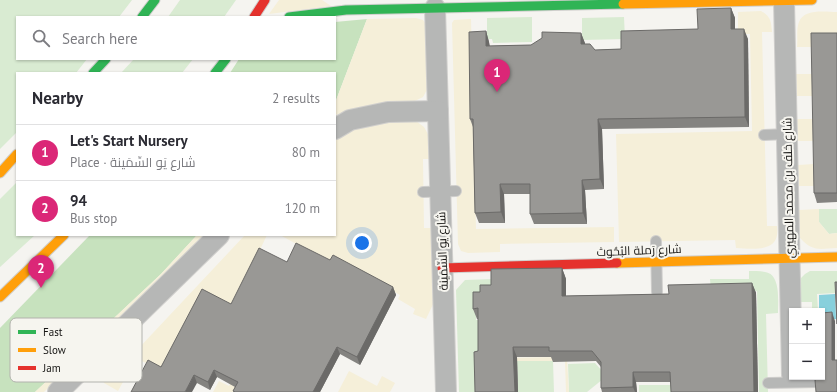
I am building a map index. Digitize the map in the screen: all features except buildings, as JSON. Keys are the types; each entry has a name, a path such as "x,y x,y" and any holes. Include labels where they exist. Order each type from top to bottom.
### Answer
{"street":[{"path":"143,16 155,0"},
{"path":"255,16 265,0"},
{"path":"328,0 346,10"},
{"path":"297,16 346,10 659,2 812,0"},
{"name":"شارع خلف بن محمد المهيري","path":"784,1 792,382"},
{"name":"شارع يَو السِّمَينة","path":"435,8 442,268 442,389"},
{"path":"93,72 105,60"},
{"path":"216,72 225,60"},
{"path":"336,128 350,120 388,112 438,111"},
{"path":"0,173 16,155"},
{"path":"0,297 63,236"},
{"path":"134,318 218,236"},
{"name":"شارع رَملة البُحُوث","path":"442,268 837,257"},
{"path":"58,392 68,382"}],"lane":[{"path":"764,135 787,134"},
{"path":"656,241 657,292"},
{"path":"768,383 818,382"}],"green space":[{"path":"0,0 132,0 120,16 16,16 16,60 86,60 77,72 16,72 16,133 0,149"},
{"path":"180,0 236,0 225,16 169,16"},
{"path":"532,17 532,42 493,43 492,39 487,39 487,18"},
{"path":"624,17 625,39 582,40 582,18"},
{"path":"367,19 336,100 336,72 231,72 238,60 336,60 336,22"},
{"path":"133,60 192,60 183,72 122,72"},
{"path":"16,183 16,236 34,236 0,267 0,199"},
{"path":"819,209 837,209 837,233 829,234 819,222"},
{"path":"89,236 196,236 161,274 114,318 10,318 10,382 46,382 35,392 0,392 0,328"},
{"path":"749,271 770,274 774,278 778,289 778,313 766,314 768,392 759,392 757,291 711,291 710,279 749,279"},
{"path":"810,271 837,271 837,293 817,294 818,308 812,308 812,302 801,302 800,279"},
{"path":"493,279 493,294 476,302 476,320 481,320 479,392 459,392 456,290 465,280"},
{"path":"517,361 553,361 554,392 518,392"},
{"path":"595,363 603,372 603,379 587,392 569,392 568,364"},
{"path":"639,385 672,385 672,392 639,392"}],"sand":[{"path":"279,0 322,0 331,6 269,14"},
{"path":"761,11 767,15 770,20 772,32 762,32 767,226 777,226 775,241 765,248 758,249 736,248 735,240 619,242 616,134 752,131 750,34 738,34 738,12"},
{"path":"821,11 837,12 837,42 815,47 797,47 799,22 802,18 810,13"},
{"path":"416,18 423,20 428,27 429,86 423,97 413,102 336,115 336,100 367,19"},
{"path":"471,19 476,229 614,227 614,242 500,244 500,252 468,253 461,251 458,244 452,23 454,20"},
{"path":"796,74 812,74 813,96 797,96"},
{"path":"797,119 813,119 814,141 798,141"},
{"path":"378,121 416,121 424,127 429,136 432,159 423,159 424,228 433,228 436,298 426,319 413,314 415,309 398,299 400,295 333,258 331,263 282,236 336,236 336,137 355,128"},
{"path":"814,164 815,186 799,186 798,165"},
{"path":"819,209 819,222 829,234 837,233 837,248 813,248 800,238 799,210"},
{"path":"196,236 205,236 120,318 114,318 161,274"},
{"path":"244,236 267,236 233,307 164,371 142,361 142,345"},
{"path":"260,327 238,392 213,392 219,381 229,386"},
{"path":"558,357 567,359 569,392 566,392 565,361 517,361 482,358"},
{"path":"349,371 377,386 382,376 395,383 390,392 338,392"},
{"path":"46,382 54,382 44,392 35,392"},
{"path":"104,382 123,382 118,391"}],"water":[{"path":"835,294 836,319 825,320 825,308 819,308 819,295"}],"traffic: fast":[{"path":"143,16 155,0"},
{"path":"297,16 346,10 623,4"},
{"path":"94,72 105,60"},
{"path":"216,72 225,60"}],"traffic: slow":[{"path":"623,4 812,0"},
{"path":"0,173 16,155"},
{"path":"0,297 63,236"},
{"path":"617,263 837,257"}],"traffic: jam":[{"path":"255,16 265,0"},
{"path":"442,268 617,263"}],"place":[{"name":"Let's Start Nursery","path":"497,92"},
{"name":"94","path":"41,288"}]}
